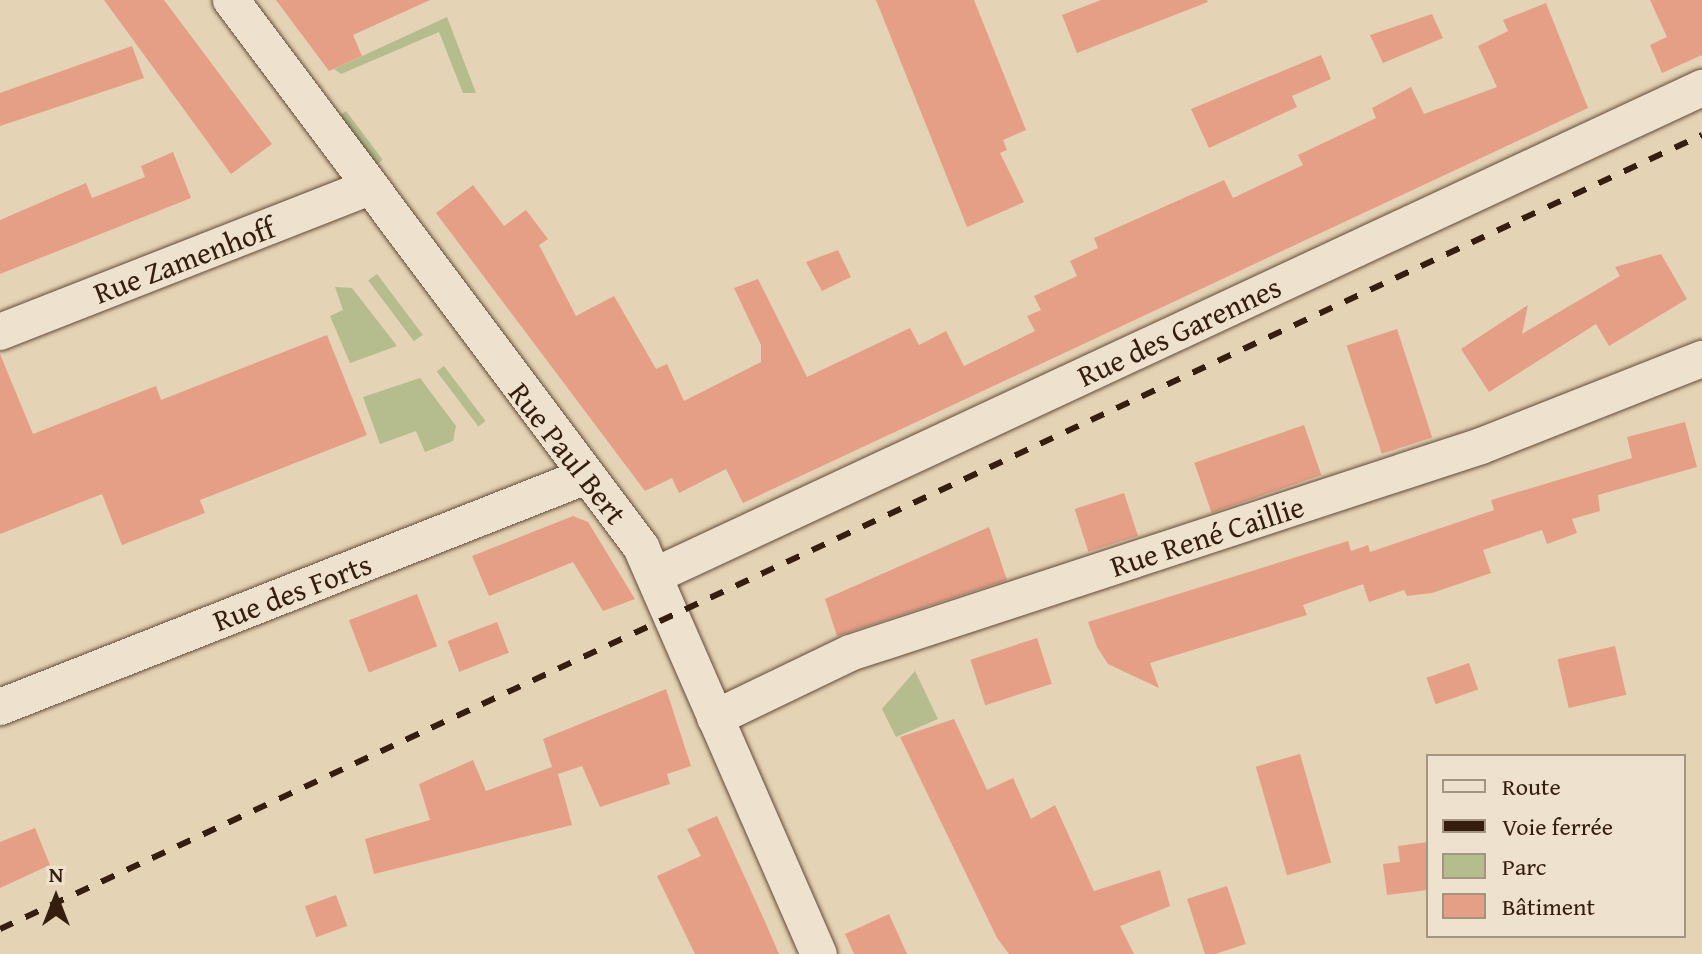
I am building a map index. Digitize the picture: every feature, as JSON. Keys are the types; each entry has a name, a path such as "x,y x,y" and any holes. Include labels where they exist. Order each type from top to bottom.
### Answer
{"street":[{"name":"Rue Paul Bert","path":"231,0 656,575 819,954"},
{"name":"Rue des Garennes","path":"656,575 1702,88"},
{"name":"Rue Zamenhoff","path":"0,332 368,188"},
{"name":"Rue René Caillie","path":"715,718 850,653 1505,438 1702,359"},
{"name":"Rue des Forts","path":"0,707 584,477"}],"green space":[{"path":"447,17 476,93 463,93 439,32 341,74 334,69"},
{"path":"346,111 383,160 376,165 339,116"},
{"path":"377,274 423,335 414,341 368,281"},
{"path":"335,287 352,288 397,346 350,363 330,316 343,310"},
{"path":"444,366 486,421 478,427 437,371"},
{"path":"420,378 456,426 453,441 425,452 416,431 380,444 363,397"},
{"path":"915,671 938,719 896,737 882,709"}],"building":[{"path":"104,0 164,0 272,144 231,174"},
{"path":"276,0 430,0 353,35 362,56 329,71"},
{"path":"876,0 974,0 1026,130 1003,140 1007,150 1000,153 1024,202 967,227"},
{"path":"1101,0 1208,2 1077,53 1062,15"},
{"path":"1650,0 1702,0 1702,55 1662,73 1650,45 1667,37"},
{"path":"1546,3 1588,108 743,503 726,469 679,493 672,478 645,491 436,213 473,185 504,226 526,210 548,239 539,245 576,316 614,296 656,369 667,364 684,401 761,362 761,345 734,288 758,279 807,377 910,328 919,345 946,331 964,366 1035,331 1027,316 1041,310 1034,296 1077,276 1070,261 1098,248 1094,238 1224,180 1233,198 1303,165 1298,155 1376,118 1372,108 1411,87 1424,114 1497,87 1478,46 1508,31 1503,20"},
{"path":"1432,14 1443,38 1383,63 1370,35"},
{"path":"132,46 144,78 0,126 0,93"},
{"path":"1321,55 1331,79 1292,96 1297,107 1209,148 1191,109"},
{"path":"173,152 191,198 0,274 0,220 86,183 92,198 145,177 141,166"},
{"path":"838,250 851,277 822,291 806,262"},
{"path":"1661,254 1687,299 1609,346 1596,324 1489,392 1461,349 1528,305 1522,334 1620,276 1615,267"},
{"path":"1397,329 1432,437 1382,454 1347,345"},
{"path":"327,335 367,435 200,500 205,513 122,545 102,494 0,534 0,354 33,434 156,386 161,400"},
{"path":"1685,422 1697,467 1598,495 1600,511 1572,519 1577,533 1547,544 1542,530 1483,550 1491,573 1432,593 1407,596 1404,590 1369,602 1363,584 1303,605 1307,615 1150,663 1159,688 1108,664 1097,647 1088,622 1348,541 1351,551 1368,545 1370,552 1494,510 1491,500 1632,458 1627,437"},
{"path":"1304,425 1321,475 1212,513 1194,463"},
{"path":"1124,493 1138,536 1088,552 1075,509"},
{"path":"573,516 588,522 635,599 603,611 573,562 489,596 472,556"},
{"path":"989,527 1007,580 837,636 825,599"},
{"path":"417,594 437,646 369,672 349,620"},
{"path":"497,622 509,653 459,672 448,641"},
{"path":"1037,638 1052,684 985,705 970,660"},
{"path":"1615,646 1626,695 1569,708 1558,659"},
{"path":"1469,663 1478,689 1436,704 1426,678"},
{"path":"666,689 691,766 667,774 670,784 600,807 582,766 558,774 572,825 374,874 365,839 430,820 419,784 473,760 486,791 552,767 543,739"},
{"path":"954,719 987,790 1013,778 1031,819 1055,805 1094,891 1160,870 1170,906 1120,926 1134,954 1009,954 997,938 900,737"},
{"path":"1300,754 1331,863 1287,875 1256,767"},
{"path":"717,816 779,954 695,954 657,876 701,856 687,829"},
{"path":"35,828 50,865 0,888 0,842"},
{"path":"1426,842 1426,890 1387,895 1383,864 1400,862 1398,846"},
{"path":"1227,886 1246,944 1215,954 1205,954 1187,899"},
{"path":"336,895 347,926 316,937 305,906"},
{"path":"889,914 907,954 854,954 845,934"}],"railway":[{"path":"0,929 1702,135"}]}
